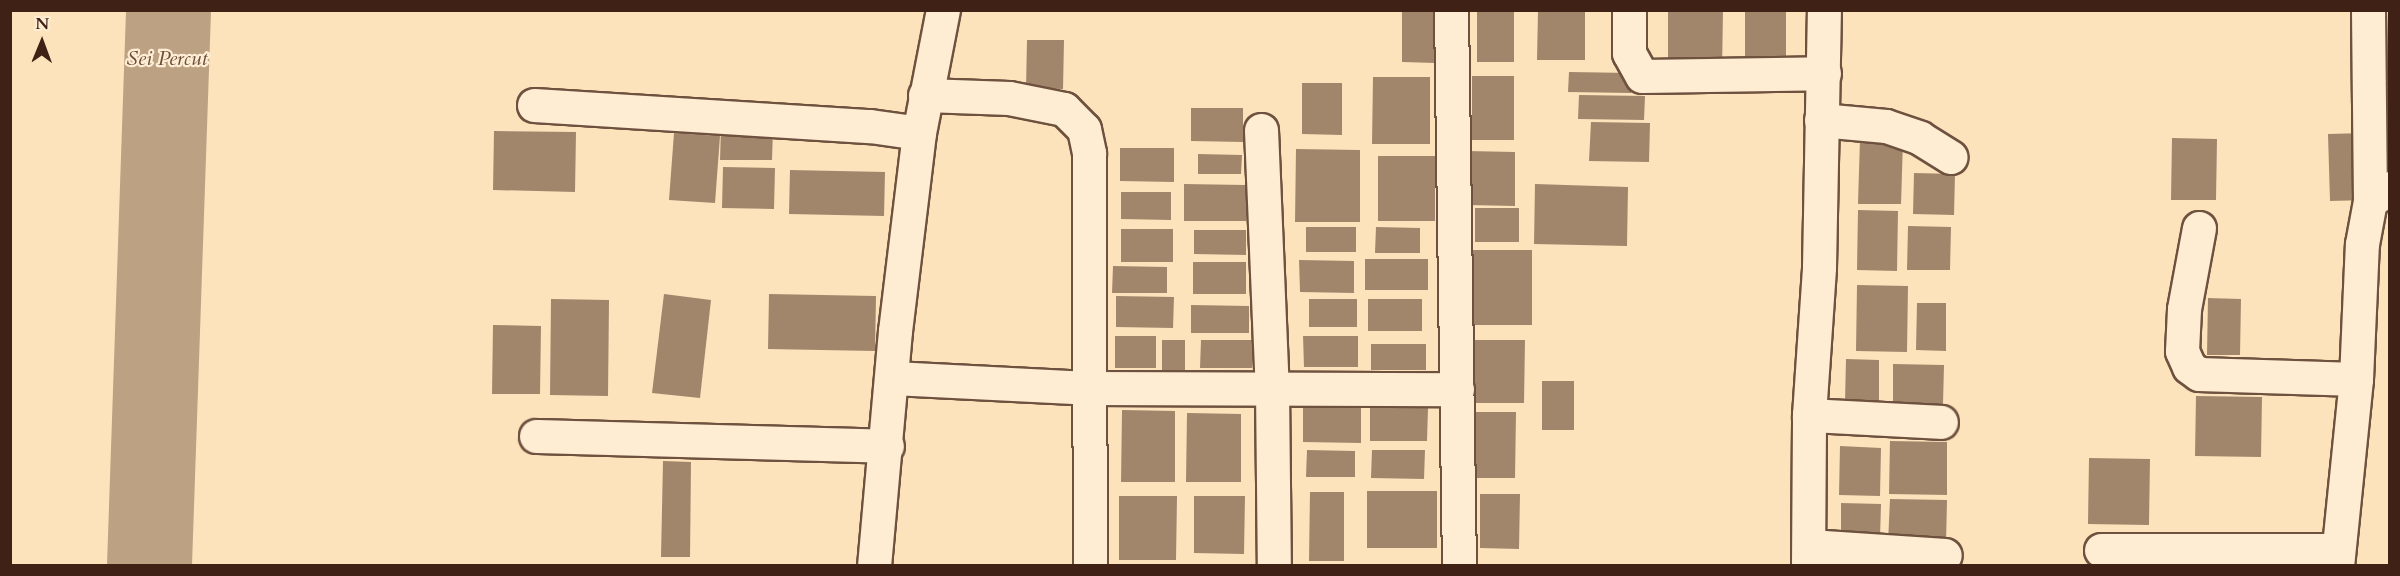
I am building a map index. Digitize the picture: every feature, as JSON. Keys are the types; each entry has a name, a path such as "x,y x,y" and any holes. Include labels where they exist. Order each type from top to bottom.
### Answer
{"street":[{"path":"874,566 919,133 944,10"},
{"path":"1451,10 1459,566"},
{"path":"1629,10 1629,53 1642,76 1824,73"},
{"path":"1824,10 1820,267 1809,415 1808,556 1945,555"},
{"path":"2101,550 2338,558 2356,379 2362,244 2380,194 2368,10"},
{"path":"925,95 1010,98 1064,109 1084,129 1089,153 1090,566"},
{"path":"534,105 870,126 919,133"},
{"path":"1821,120 1886,126 1920,138 1950,157"},
{"path":"1261,130 1272,388 1274,566"},
{"path":"2199,228 2184,309 2182,351 2189,367 2199,374 2356,379"},
{"path":"893,378 1088,388 1457,389"},
{"path":"1809,415 1941,422"},
{"path":"536,436 886,446"}],"water":[{"name":"Sei Percut","path":"126,11 211,11 192,565 107,565"}],"building":[{"path":"1402,10 1437,10 1436,63 1402,62"},
{"path":"1477,10 1514,10 1514,62 1477,62"},
{"path":"1538,10 1585,10 1585,60 1537,60"},
{"path":"1668,10 1723,10 1722,71 1668,71"},
{"path":"1745,10 1786,10 1786,62 1745,62"},
{"path":"1027,40 1064,40 1063,89 1026,88"},
{"path":"1569,72 1632,73 1631,93 1568,92"},
{"path":"1472,76 1514,76 1514,140 1472,140"},
{"path":"1373,77 1430,77 1430,144 1372,144"},
{"path":"1302,83 1342,83 1342,135 1302,134"},
{"path":"1579,95 1645,96 1644,120 1578,119"},
{"path":"1191,108 1243,108 1243,142 1191,141"},
{"path":"1591,122 1650,123 1649,162 1589,161"},
{"path":"721,128 773,129 772,160 720,160"},
{"path":"494,131 576,132 575,192 493,190"},
{"path":"674,133 720,136 715,203 669,200"},
{"path":"2366,133 2367,200 2330,201 2328,134"},
{"path":"2172,138 2217,139 2216,200 2171,200"},
{"path":"1860,139 1903,140 1901,204 1858,204"},
{"path":"1120,148 1174,148 1174,182 1120,181"},
{"path":"1296,149 1360,150 1360,222 1295,222"},
{"path":"1467,151 1515,152 1515,206 1467,205"},
{"path":"1198,154 1242,155 1241,174 1198,174"},
{"path":"1378,156 1435,156 1435,221 1378,221"},
{"path":"723,167 775,168 774,209 722,208"},
{"path":"790,170 885,172 884,216 789,214"},
{"path":"1914,173 1955,174 1954,215 1913,214"},
{"path":"1184,184 1246,185 1246,221 1184,221"},
{"path":"1535,184 1628,187 1627,246 1534,244"},
{"path":"1121,192 1171,192 1171,220 1121,219"},
{"path":"1475,208 1519,208 1519,242 1475,242"},
{"path":"1858,210 1898,211 1897,271 1857,270"},
{"path":"1908,226 1951,227 1950,270 1907,270"},
{"path":"1306,227 1356,227 1356,252 1306,252"},
{"path":"1376,227 1420,228 1420,253 1375,253"},
{"path":"1121,229 1173,229 1173,262 1121,262"},
{"path":"1194,230 1246,230 1246,255 1194,254"},
{"path":"1470,250 1532,250 1532,325 1469,325"},
{"path":"1365,259 1428,259 1428,290 1365,290"},
{"path":"1299,260 1354,261 1354,293 1300,292"},
{"path":"1193,262 1246,262 1246,294 1193,294"},
{"path":"1113,266 1167,267 1167,293 1112,293"},
{"path":"1857,285 1908,286 1907,352 1856,351"},
{"path":"664,294 711,300 700,398 652,393"},
{"path":"769,294 876,296 875,351 768,349"},
{"path":"1116,296 1174,297 1173,328 1116,327"},
{"path":"2208,298 2241,299 2240,355 2207,355"},
{"path":"551,299 609,300 608,396 550,395"},
{"path":"1309,299 1357,299 1357,327 1309,327"},
{"path":"1368,299 1422,299 1422,331 1368,331"},
{"path":"1917,303 1946,303 1946,351 1916,350"},
{"path":"1191,305 1249,306 1249,333 1191,333"},
{"path":"493,325 541,326 540,394 492,394"},
{"path":"1115,336 1156,336 1156,368 1115,368"},
{"path":"1303,336 1358,336 1358,367 1304,367"},
{"path":"1162,340 1185,340 1185,370 1162,370"},
{"path":"1201,340 1252,340 1252,368 1200,368"},
{"path":"1472,340 1525,340 1524,403 1471,403"},
{"path":"1371,344 1426,344 1426,370 1371,370"},
{"path":"1846,359 1879,360 1879,403 1845,402"},
{"path":"1893,364 1944,365 1943,404 1893,403"},
{"path":"1542,381 1574,381 1574,430 1542,430"},
{"path":"2196,396 2262,397 2261,457 2195,456"},
{"path":"1303,406 1361,406 1361,443 1303,442"},
{"path":"1370,408 1428,408 1427,441 1370,441"},
{"path":"1122,410 1175,411 1175,482 1121,482"},
{"path":"1471,412 1516,412 1515,478 1471,478"},
{"path":"1187,413 1241,414 1241,482 1186,482"},
{"path":"1890,441 1947,442 1947,495 1889,494"},
{"path":"1840,446 1881,448 1880,496 1839,495"},
{"path":"1307,450 1355,451 1355,477 1306,477"},
{"path":"1372,450 1425,450 1424,479 1371,478"},
{"path":"2089,458 2150,459 2149,525 2088,524"},
{"path":"663,461 691,462 690,557 661,557"},
{"path":"1367,491 1437,491 1437,548 1367,548"},
{"path":"1310,492 1344,492 1344,561 1309,561"},
{"path":"1480,494 1520,494 1519,549 1480,548"},
{"path":"1119,496 1177,496 1176,560 1119,560"},
{"path":"1194,496 1245,496 1244,554 1194,553"},
{"path":"1890,499 1947,500 1946,544 1888,543"},
{"path":"1841,503 1881,504 1880,539 1841,538"}]}
